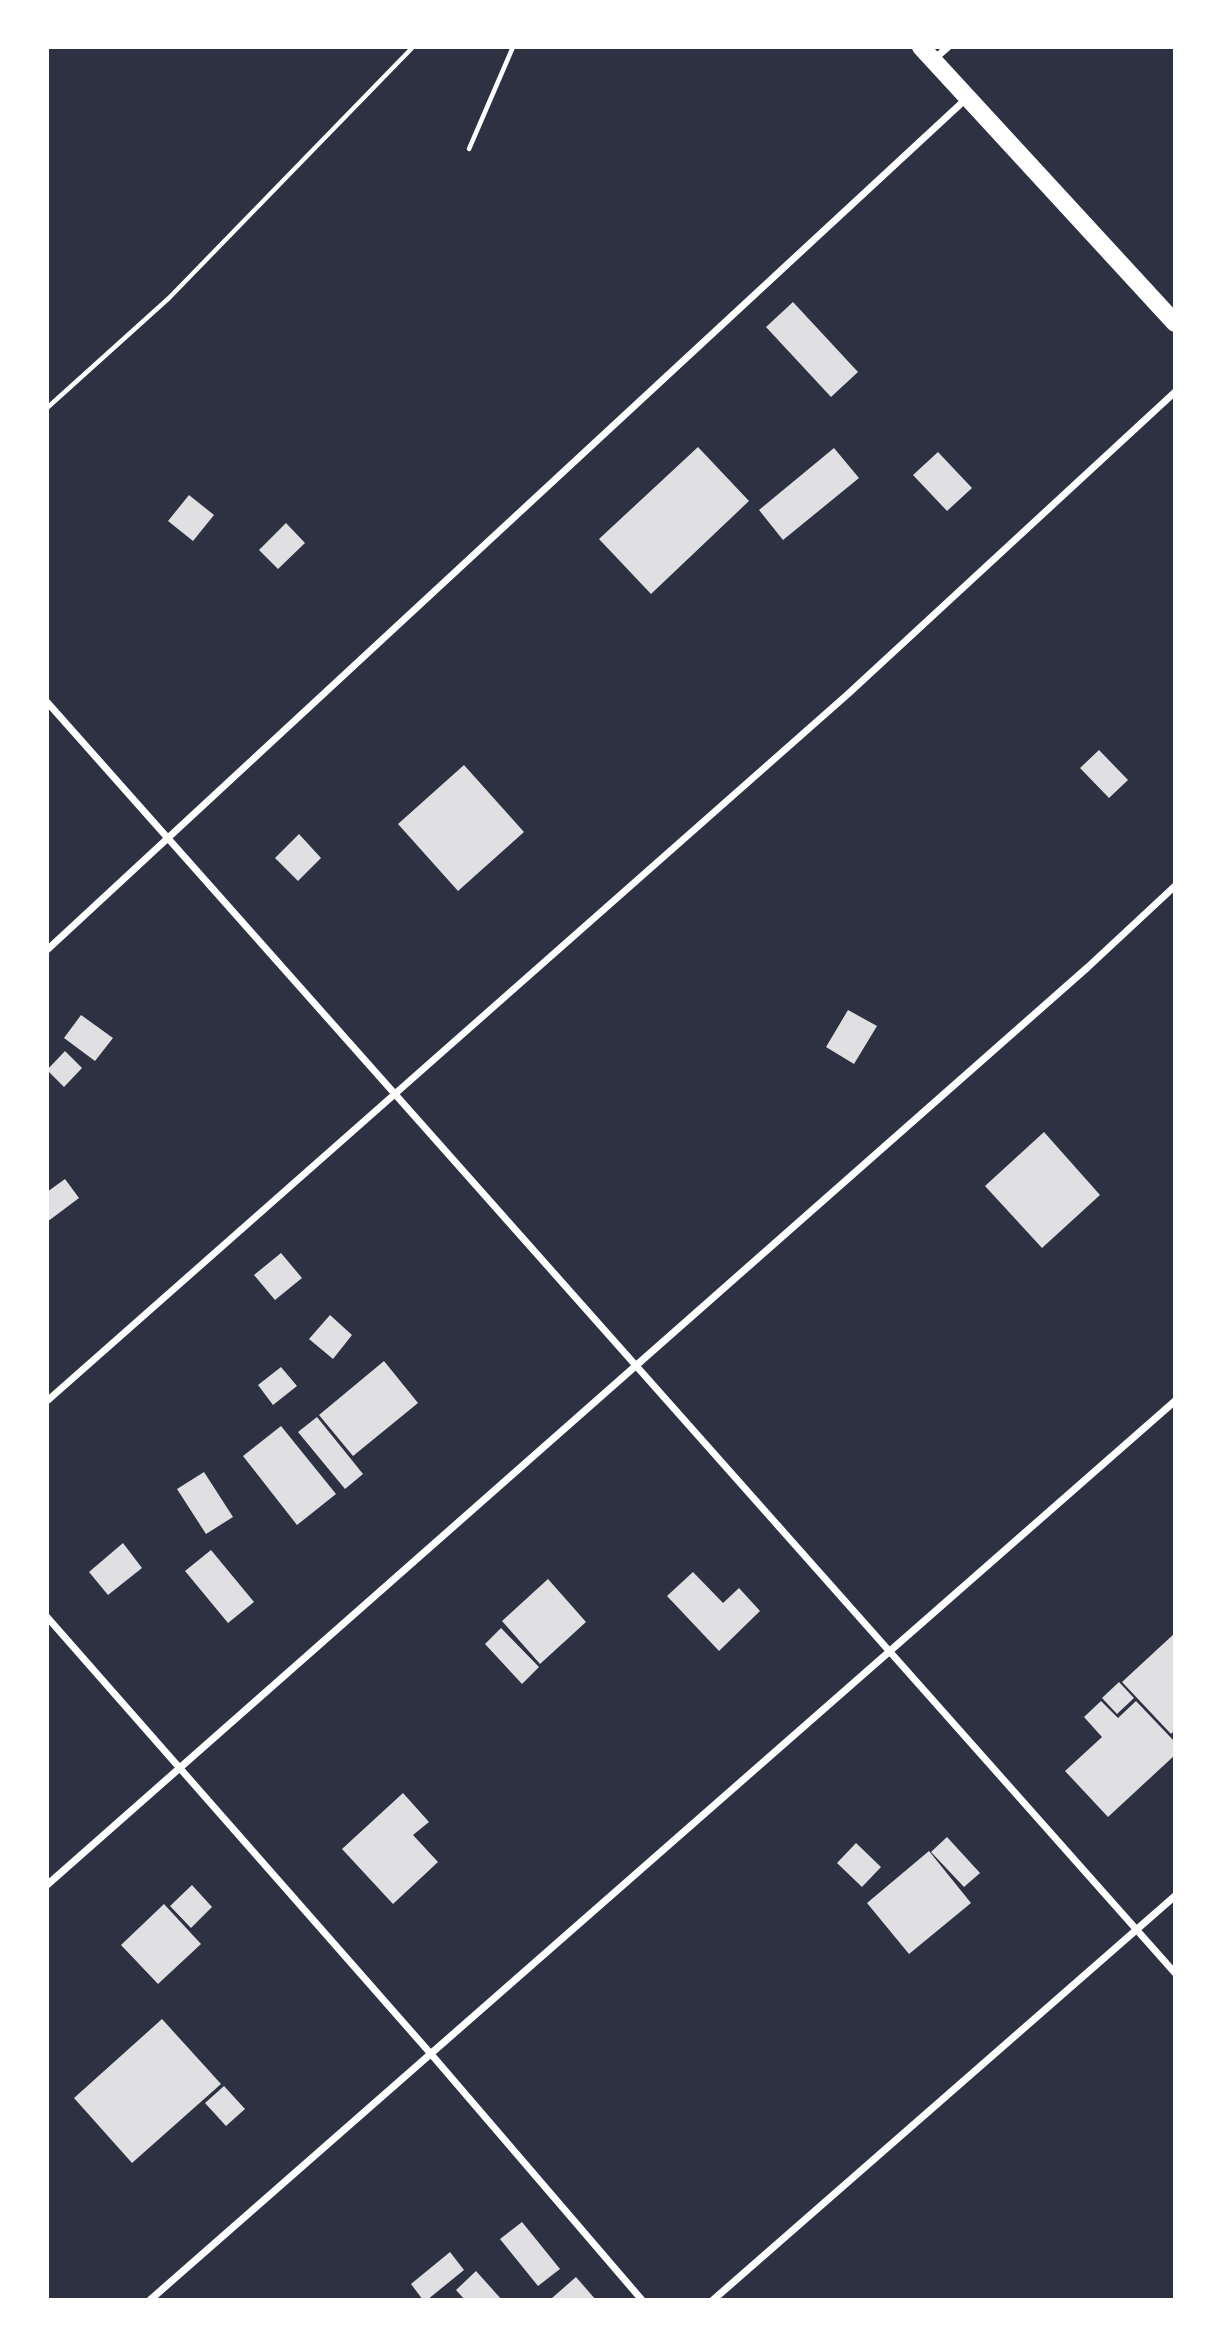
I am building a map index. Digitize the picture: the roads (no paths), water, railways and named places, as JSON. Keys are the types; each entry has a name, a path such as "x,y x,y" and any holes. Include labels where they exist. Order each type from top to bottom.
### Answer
{"main road":[{"path":"927,54 1175,323"}],"street":[{"path":"927,54 948,47"},
{"path":"47,950 967,97"},
{"path":"47,1401 848,694 1175,392"},
{"path":"47,702 1175,1973"},
{"path":"47,1885 1067,985 1175,886"},
{"path":"150,2300 1175,1401"},
{"path":"47,1617 431,2054 642,2300"},
{"path":"713,2300 1175,1896"}]}
